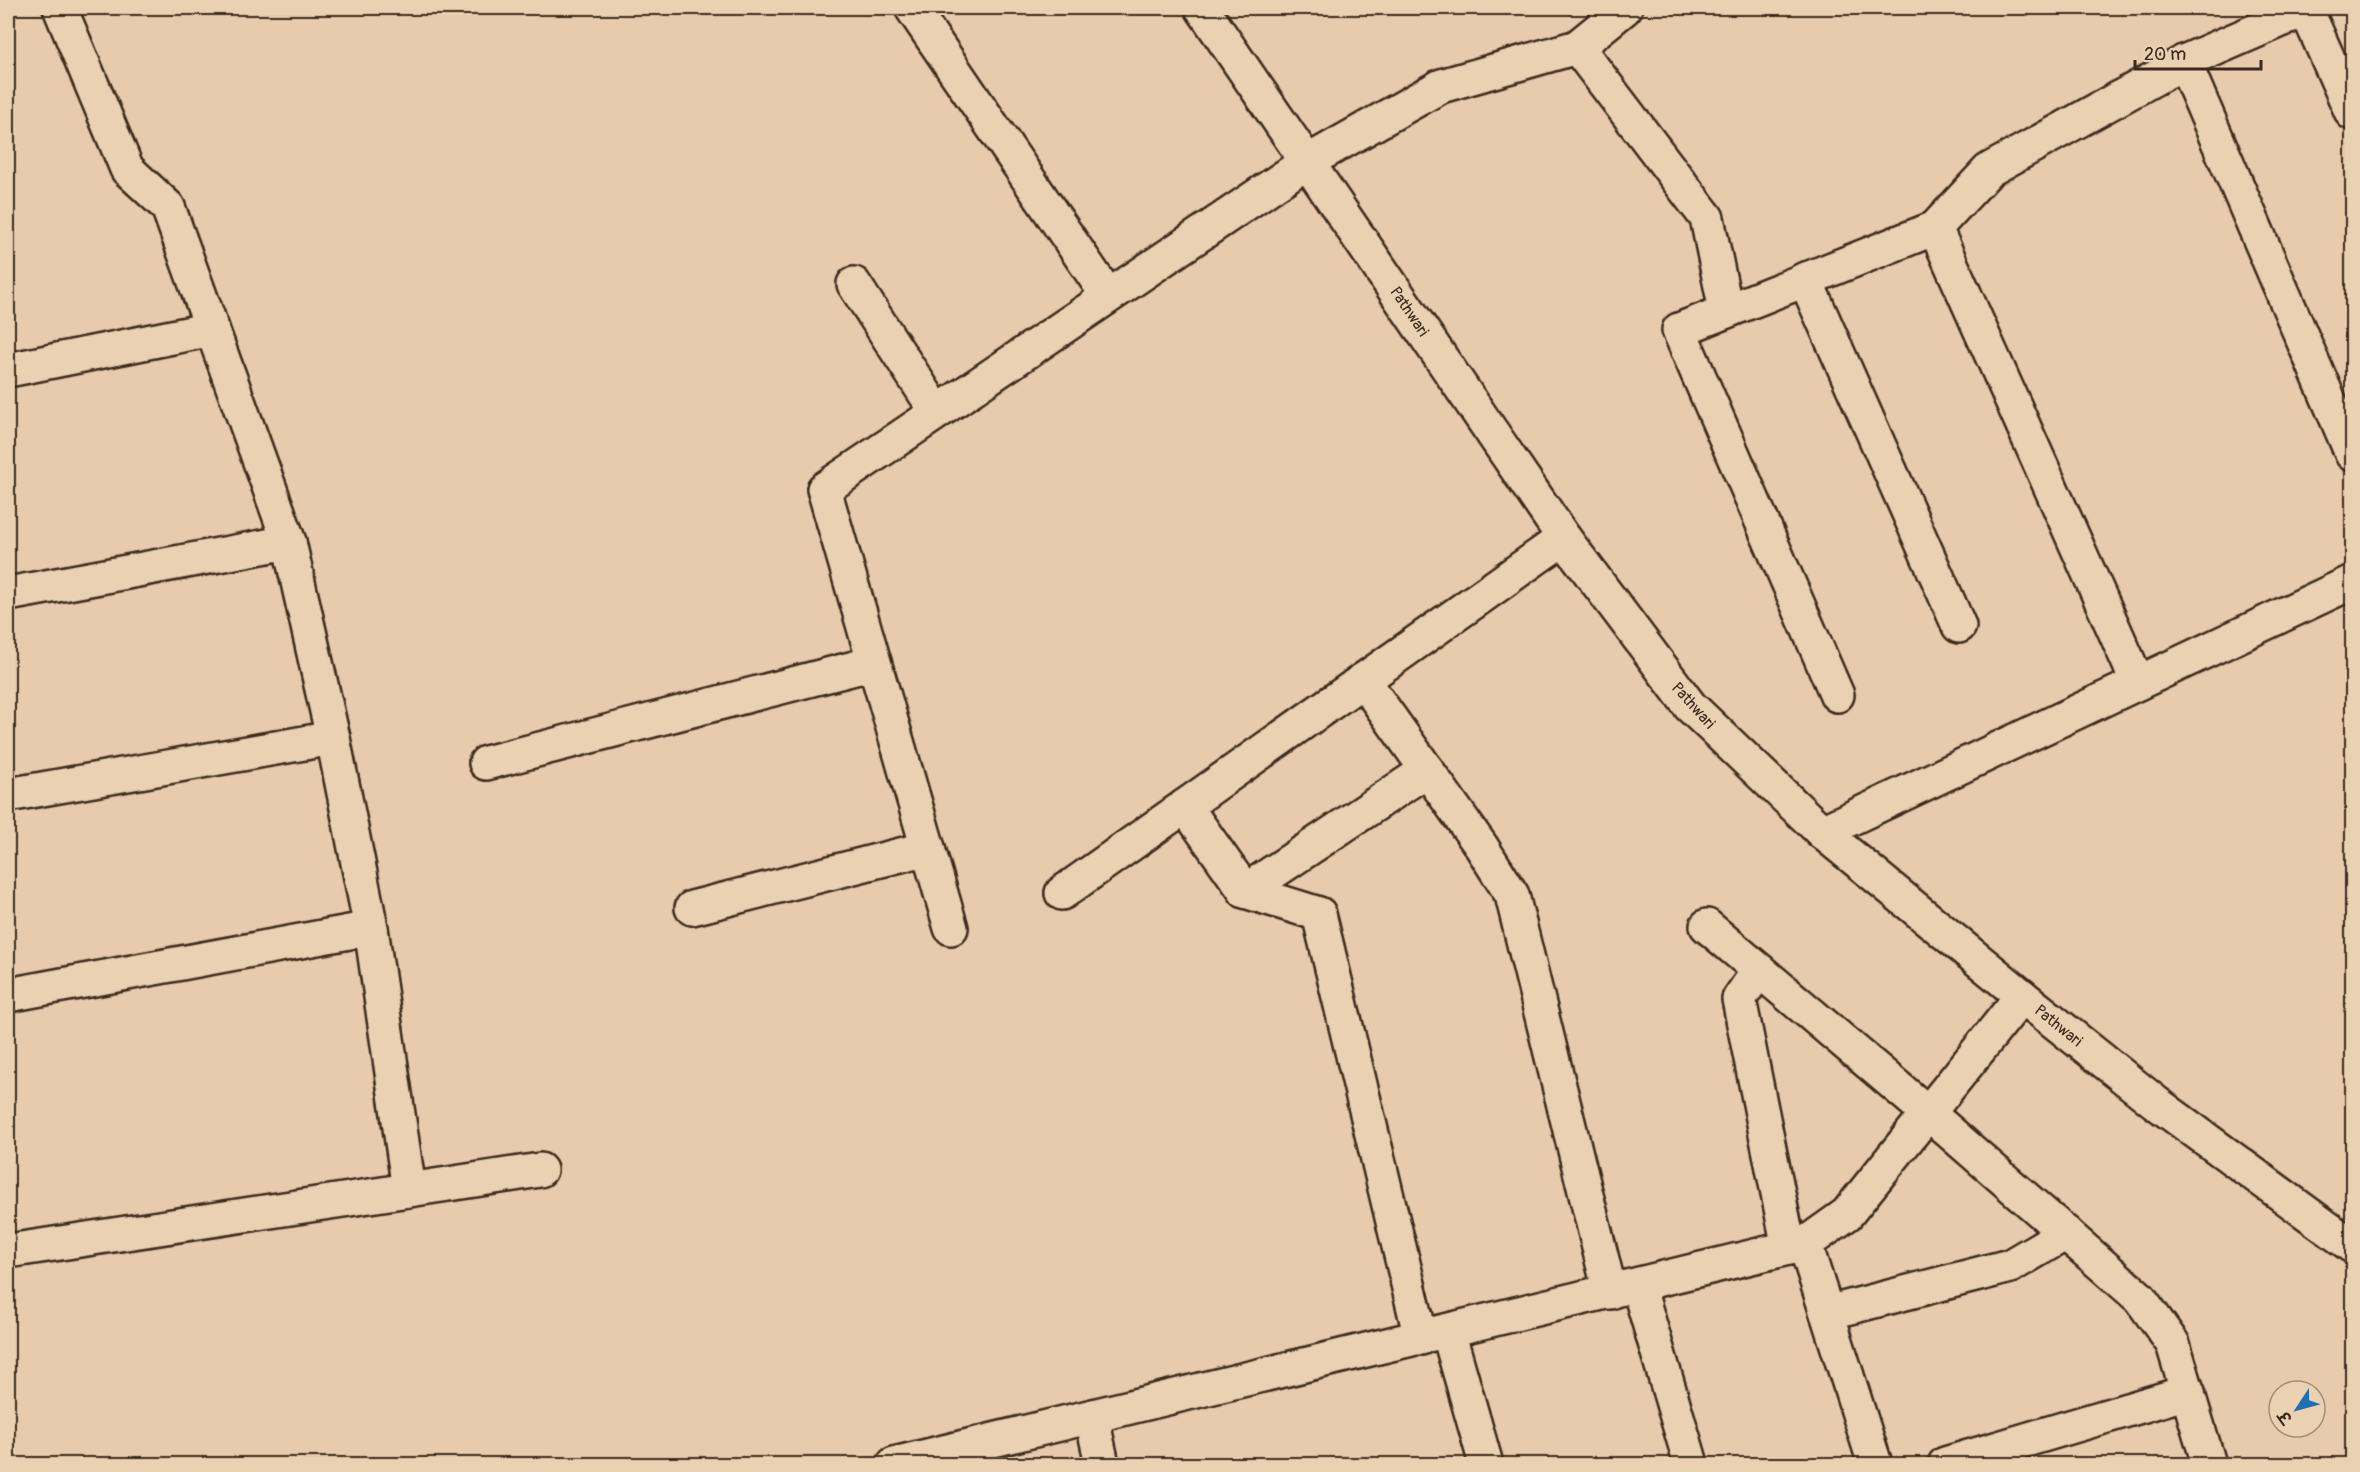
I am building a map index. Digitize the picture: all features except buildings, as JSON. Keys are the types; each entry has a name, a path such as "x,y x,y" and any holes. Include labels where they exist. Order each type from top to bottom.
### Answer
{"street":[{"path":"60,8 127,169 168,207 289,542 333,738 371,928 409,1190"},
{"path":"912,8 1108,296"},
{"name":"Pathwari","path":"1204,8 1564,538 1690,706 1822,832 2022,996 2155,1102 2352,1246"},
{"path":"951,927 824,489 1307,162 1441,86 1577,47 1625,8"},
{"path":"1837,695 1679,330 1935,228 1989,170 2184,62 2307,8 2352,113"},
{"path":"1577,47 1707,219 1726,311"},
{"path":"2184,62 2352,454"},
{"path":"1935,228 2138,683"},
{"path":"1805,279 1959,626"},
{"path":"854,284 937,412"},
{"path":"8,370 212,329"},
{"path":"1062,893 1564,538"},
{"path":"8,594 289,542"},
{"path":"1822,832 2352,582"},
{"path":"486,763 874,663"},
{"path":"1363,680 1512,895 1624,1288 1691,1464"},
{"path":"8,795 333,738"},
{"path":"1245,891 1427,770"},
{"path":"1185,806 1245,891 1319,914 1435,1335 1486,1464"},
{"path":"692,908 928,848"},
{"path":"1707,926 1928,1113 2140,1298 2173,1344 2209,1464"},
{"path":"8,995 371,928"},
{"path":"1759,970 1739,999 1797,1246 1827,1313 1875,1464"},
{"path":"894,1464 1797,1246 1847,1214 2022,996"},
{"path":"8,1251 540,1170"},
{"path":"1827,1313 2010,1266 2066,1233"},
{"path":"1945,1464 2188,1392"},
{"path":"1092,1418 1102,1464"}]}
